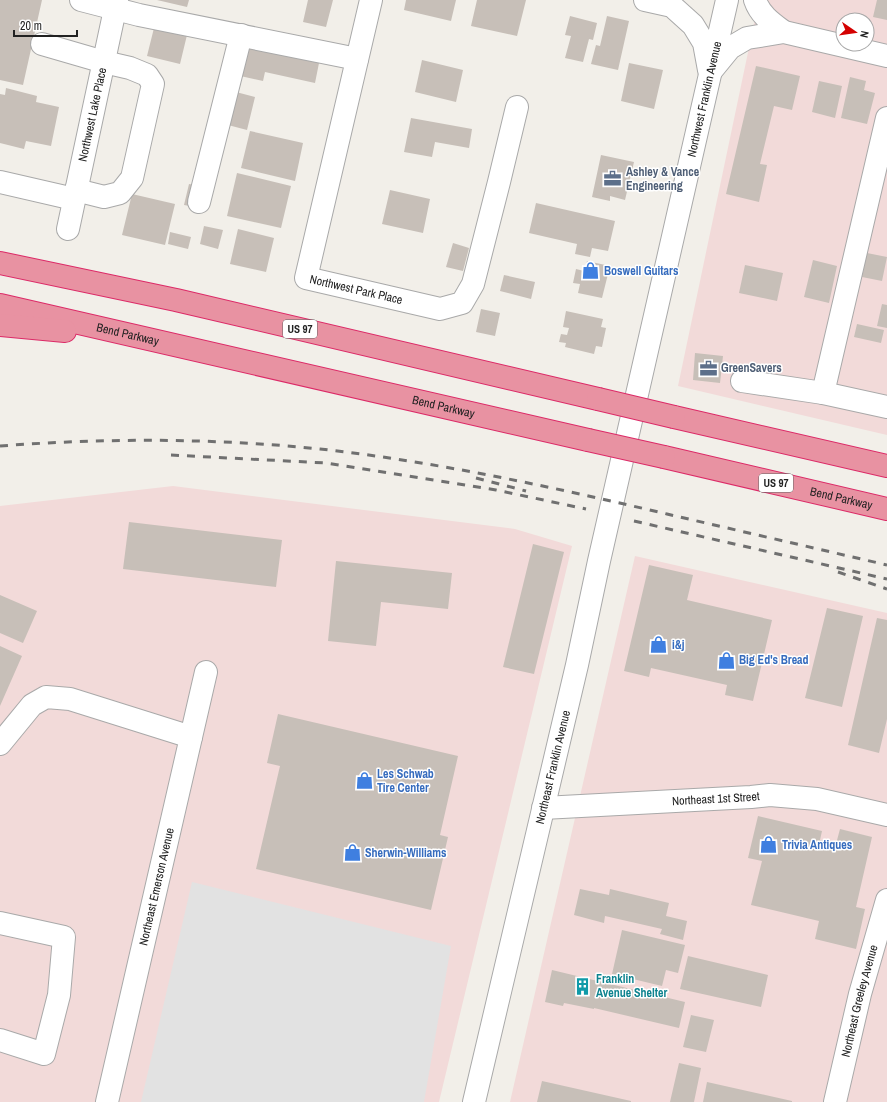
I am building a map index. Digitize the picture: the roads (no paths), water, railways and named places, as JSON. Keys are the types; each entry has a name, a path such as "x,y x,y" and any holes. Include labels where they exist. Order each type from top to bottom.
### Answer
{"highway":[{"name":"US 97","path":"2,263 176,300 887,466"},
{"name":"Bend Parkway","path":"0,304 887,509"},
{"path":"0,325 152,340"}],"street":[{"path":"81,0 116,4 241,36 357,59"},
{"name":"Northwest Park Place","path":"371,0 306,278 440,309 462,303 473,284 500,182 517,107"},
{"path":"645,0 680,3 704,43 710,73"},
{"name":"Northwest Franklin Avenue","path":"629,432 727,0"},
{"path":"755,0 764,16 784,32"},
{"name":"Northwest Lake Place","path":"68,229 116,4"},
{"path":"710,73 730,48 747,38 784,32 887,56"},
{"path":"198,202 241,36"},
{"path":"0,182 75,195 104,197 120,193 132,178 153,84 147,75 130,68 42,44"},
{"path":"822,393 887,118"},
{"path":"742,381 822,393 887,406"},
{"name":"Northeast Franklin Avenue","path":"474,1102 577,665 629,432"},
{"name":"Northeast Emerson Avenue","path":"107,1102 206,672"},
{"path":"0,744 32,705 46,698 70,699 191,738"},
{"name":"Northeast 1st Street","path":"543,808 770,795 817,799 887,815"},
{"name":"Northeast Greeley Avenue","path":"835,1102 860,994 887,900"},
{"path":"0,923 64,937 58,995 44,1054 0,1040"}],"railway":[{"path":"0,446 40,443 160,440 280,445 364,454 451,468 538,485 887,565"},
{"path":"171,455 326,463 496,490 586,509"},
{"path":"476,478 526,491"},
{"path":"634,521 887,579"},
{"path":"838,572 887,589"}],"place":[{"name":"Ashley & Vance Engineering","path":"613,179"},
{"name":"Boswell Guitars","path":"591,271"},
{"name":"GreenSavers","path":"708,368"},
{"name":"i&j","path":"659,645"},
{"name":"Big Ed's Bread","path":"726,660"},
{"name":"Les Schwab Tire Center","path":"364,781"},
{"name":"Trivia Antiques","path":"769,845"},
{"name":"Sherwin-Williams","path":"352,853"},
{"name":"Franklin Avenue Shelter","path":"583,986"}]}
